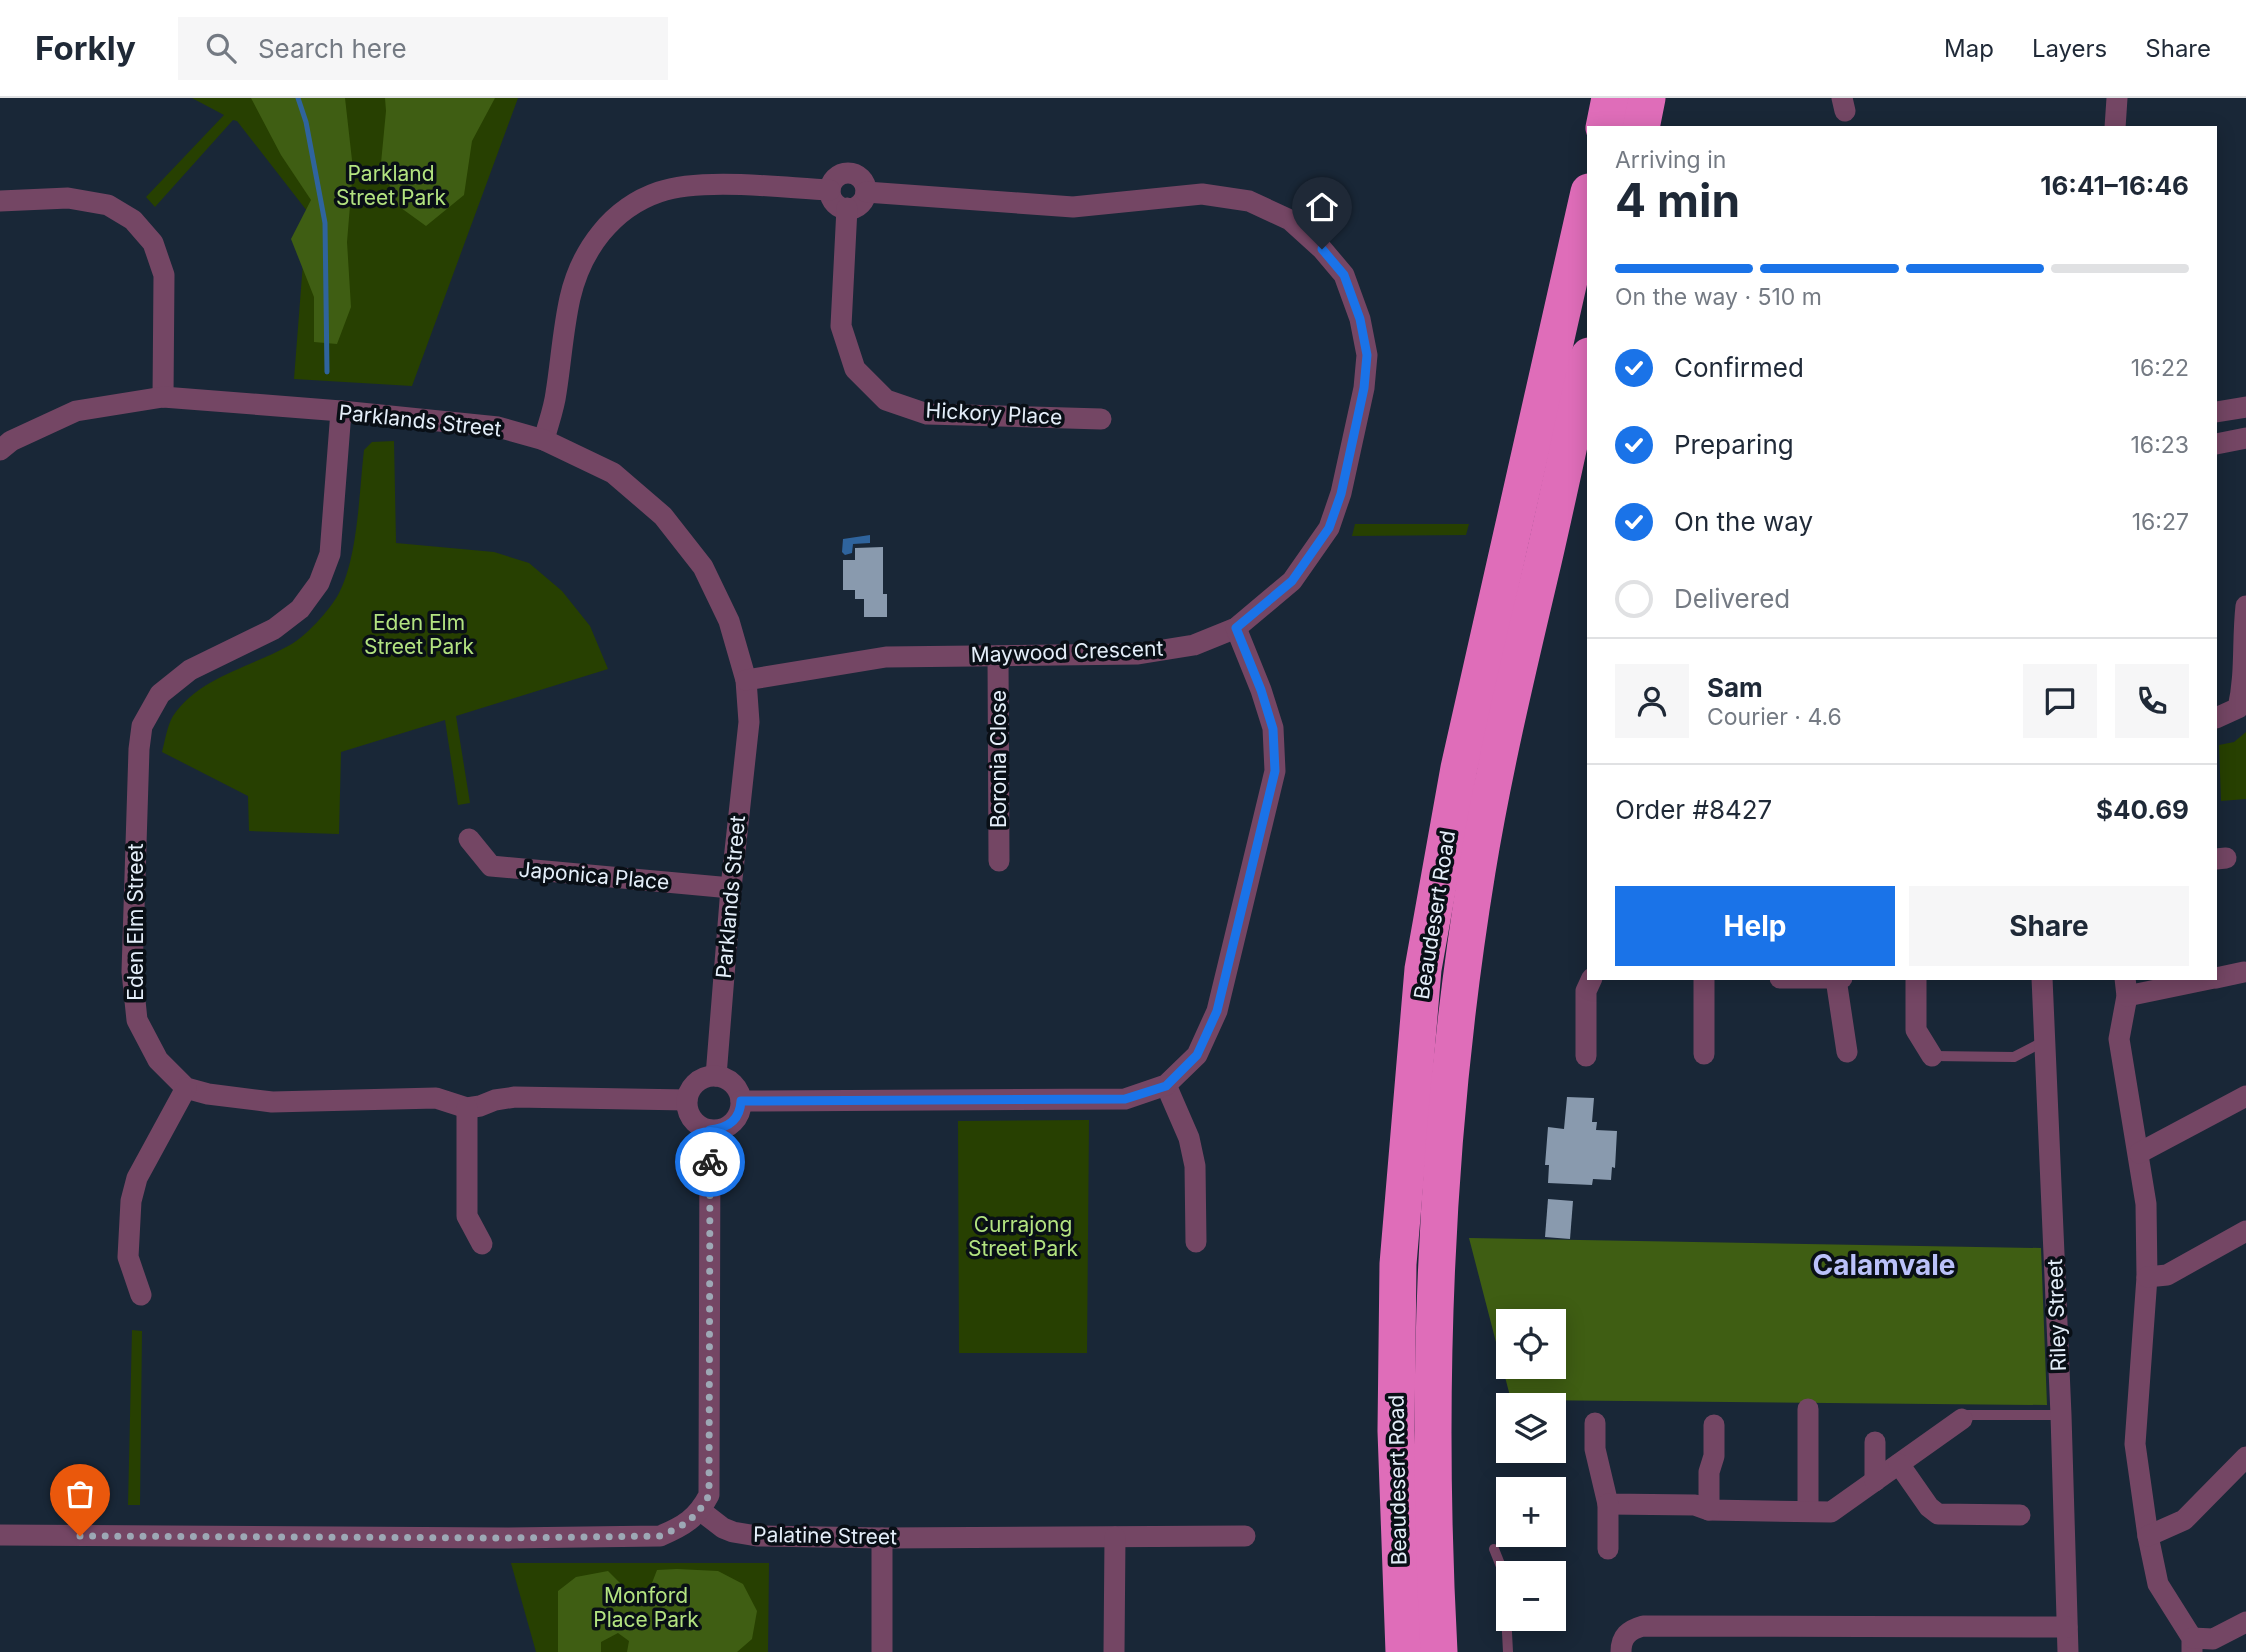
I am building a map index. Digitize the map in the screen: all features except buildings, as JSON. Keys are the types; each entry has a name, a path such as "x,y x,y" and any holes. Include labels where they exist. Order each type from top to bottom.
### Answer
{"highway":[{"path":"1604,126 1610,98"},
{"path":"1641,126 1647,98"},
{"name":"Beaudesert Road","path":"1439,1652 1433,1550 1433,1339 1438,1233 1453,1058 1477,869 1525,634 1577,459 1573,390 1587,217"},
{"name":"Beaudesert Road","path":"1404,1652 1396,1444 1398,1264 1423,969 1459,768 1573,390"}],"street":[{"path":"2115,126 2117,98"},
{"path":"849,173 859,177 866,186 862,202 847,208 837,205 830,190 831,184 838,176 849,173"},
{"path":"544,440 556,397 570,299 579,265 596,237 626,209 660,192 705,185 830,190"},
{"name":"Maywood Crescent","path":"746,680 886,657 1138,654 1194,645 1236,628 1292,581 1329,528 1341,494 1364,388 1367,355 1360,319 1344,275 1322,249 1290,220 1248,201 1202,194 1073,207 866,192"},
{"path":"0,201 68,198 108,205 133,220 153,243 164,275 163,397"},
{"name":"Hickory Place","path":"847,208 841,326 855,369 886,400 927,414 1101,419"},
{"name":"Parklands Street","path":"0,450 11,441 76,411 163,397 341,411 498,427 544,440 613,473 663,516 703,567 729,621 746,680 748,722 716,1076"},
{"path":"2217,412 2246,407"},
{"name":"Eden Elm Street","path":"186,1088 158,1060 136,1020 132,972 142,726 160,694 190,670 274,629 300,610 319,583 330,554 341,411"},
{"path":"2217,444 2246,438"},
{"path":"2217,718 2238,708 2244,684 2246,606"},
{"path":"741,1101 1125,1099 1166,1086 1197,1055 1217,1011 1275,771 1273,729 1261,690 1236,628"},
{"name":"Boronia Close","path":"998,656 999,861"},
{"name":"Japonica Place","path":"469,839 491,866 731,888"},
{"path":"2217,978 2244,972"},
{"path":"1586,1056 1586,991 1591,980"},
{"path":"1704,980 1704,1054"},
{"path":"1839,980 1847,1052"},
{"path":"1916,980 1916,1030 1932,1056"},
{"name":"Riley Street","path":"2042,980 2061,1415 2068,1652"},
{"path":"2195,980 2126,987 2119,1039 2146,1204 2147,1277 2135,1444 2158,1584 2192,1645 2213,1639 2246,1622"},
{"path":"716,1076 729,1080 736,1087 741,1101 734,1121 723,1129 710,1130 698,1125 691,1118 687,1100 690,1089 699,1080 716,1076"},
{"path":"1166,1086 1189,1138 1195,1166 1196,1242"},
{"path":"141,1295 128,1257 131,1201 137,1178 186,1088 208,1094 272,1102 436,1098 467,1108 515,1097 687,1100"},
{"path":"2139,1153 2246,1096"},
{"path":"467,1108 467,1216 482,1244"},
{"path":"0,1535 508,1538 660,1536 680,1528 701,1511 709,1495 711,1478 710,1130"},
{"path":"2147,1277 2167,1275 2246,1231"},
{"path":"1808,1409 1808,1511"},
{"path":"1608,1504 1695,1505 1709,1510 1831,1512 1962,1419"},
{"path":"1595,1423 1595,1449 1608,1504 1608,1549"},
{"path":"1709,1510 1709,1472 1714,1456 1714,1425"},
{"path":"1875,1442 1875,1480"},
{"path":"2148,1536 2184,1520 2246,1457"},
{"path":"1899,1464 1929,1507 1938,1514 2020,1515"},
{"name":"Palatine Street","path":"701,1511 723,1528 757,1536 1245,1536"},
{"path":"1115,1537 1115,1652"},
{"path":"882,1538 882,1652"},
{"path":"1621,1652 1621,1642 1630,1630 1643,1626 2067,1627"}],"lane":[{"path":"1932,1056 2014,1056 2045,1041"},
{"path":"1962,1419 1968,1415 2061,1415"},
{"path":"1493,1549 1504,1574 1508,1652"}],"green space":[{"name":"Parkland Street Park","path":"192,98 518,98 412,386 294,379 307,211 237,121 233,120 155,207 146,197 224,115"},
{"path":"251,98 345,98 353,169 347,242 351,307 337,344 314,342 314,297 291,239 311,200 281,155"},
{"path":"385,98 495,98 472,141 464,195 426,226 397,205 381,163"},
{"name":"Eden Elm Street Park","path":"394,441 396,543 494,552 529,563 562,591 590,626 608,669 456,716 470,803 458,805 445,720 341,752 339,834 249,831 248,796 162,752 169,724 184,703 197,692 211,682 290,645 310,629 329,608 345,580 354,545 364,450 372,442"},
{"path":"1355,524 1469,524 1466,535 1352,536"},
{"path":"2246,732 2246,799 2221,801 2219,745 2234,742"},
{"name":"Currajong Street Park","path":"1089,1120 1087,1353 959,1353 958,1121"},
{"path":"1469,1238 2041,1248 2047,1405 1566,1401 1566,1393 1509,1393 1506,1379 1566,1379 1566,1309 1496,1309 1496,1342"},
{"path":"132,1330 142,1331 140,1505 128,1505"},
{"name":"Monford Place Park","path":"511,1563 769,1563 768,1652 536,1652"},
{"name":"Monford Place Park","path":"657,1570 718,1571 743,1584 757,1611 752,1639 737,1652 627,1652 629,1641 618,1633 601,1642 601,1652 558,1652 558,1591 576,1577 608,1571 633,1596 654,1599 652,1583"}],"water":[{"path":"870,535 870,543 853,544 852,553 845,555 842,552 843,539"}],"waterway":[{"path":"298,98 306,122 325,223 327,372"}],"way so far":[{"path":"80,1536 660,1536 680,1528 701,1511 709,1495 711,1478 710,1162"}],"district":[{"name":"Calamvale","path":"1884,1265"}],"route":[{"path":"710,1162 710,1130 723,1129 734,1121 741,1101 1125,1099 1166,1086 1197,1055 1217,1011 1275,771 1273,729 1261,690 1236,628 1292,581 1329,528 1341,494 1364,388 1367,355 1360,319 1344,275 1322,249"}]}
